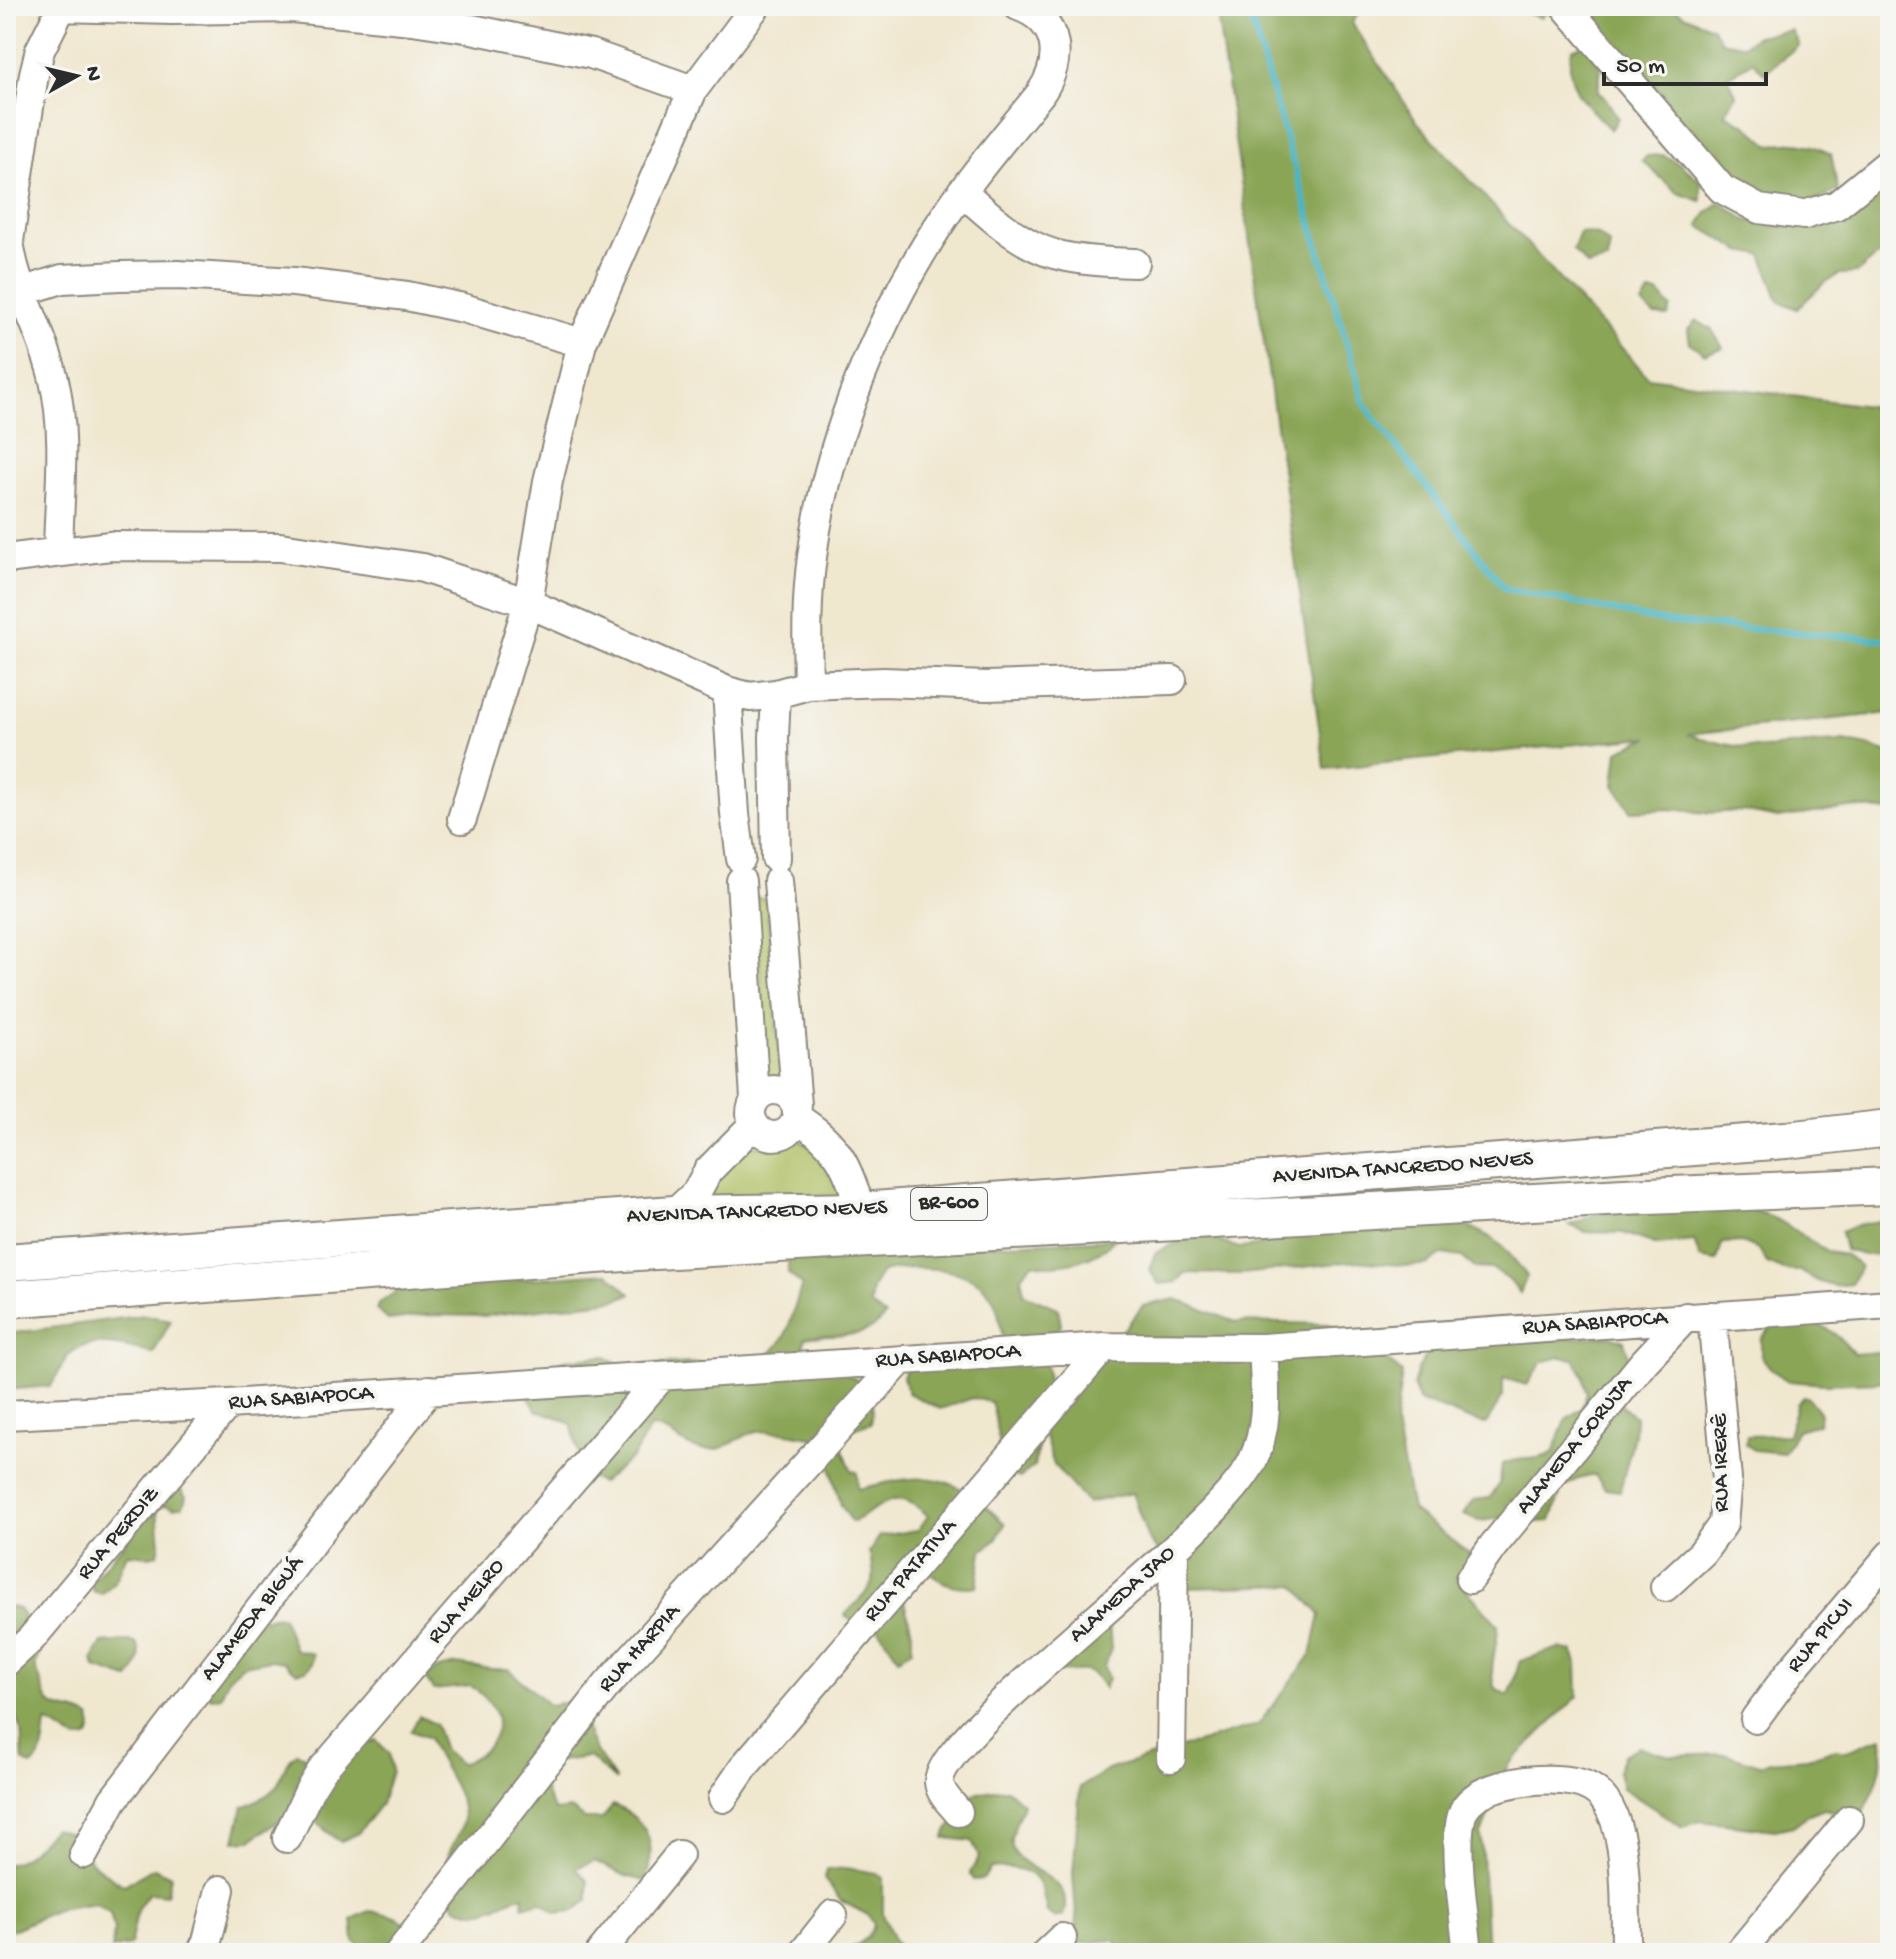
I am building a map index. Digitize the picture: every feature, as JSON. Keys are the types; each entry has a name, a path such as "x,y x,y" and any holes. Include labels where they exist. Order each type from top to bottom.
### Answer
{"main road":[{"path":"1786,1140 1890,1111"},
{"name":"AVENIDA TANCREDO NEVES","path":"6,1262 674,1214 861,1211 1786,1140 1890,1128"},
{"name":"AVENIDA TANCREDO NEVES","path":"6,1299 637,1252 1624,1197 1890,1186"},
{"path":"1794,1191 1890,1195"}],"street":[{"path":"58,551 59,409 39,328 21,292 9,241 34,74 44,40 61,6 156,10 292,8 412,20 591,54 693,90"},
{"path":"462,819 528,603 548,481 582,343 693,90 756,6"},
{"path":"808,685 806,623 811,559 826,480 859,383 879,335 921,254 962,191 1040,94 1051,78 1056,63 1050,33 1033,12 1018,6"},
{"path":"1565,6 1722,189 1759,209 1804,215 1837,205 1890,162"},
{"path":"962,191 985,213 1038,248 1075,258 1135,263"},
{"path":"21,292 62,279 120,276 236,277 294,282 407,296 463,308 582,343"},
{"path":"6,559 110,546 280,547 423,568 528,603 727,691 750,697 808,685 884,682 986,686 1172,680"},
{"path":"727,691 741,870 754,1111 766,1135 773,1136 788,1131 797,1112 777,869 776,694"},
{"path":"741,870 752,850 759,849 765,850 777,869"},
{"path":"674,1214 696,1193 708,1171 770,1089 786,1092 797,1112 835,1148 850,1173 861,1211"},
{"name":"RUA SABIAPOCA","path":"6,1415 228,1404 1104,1347 1263,1348 1890,1304"},
{"name":"ALAMEDA CORUJA","path":"1470,1579 1493,1546 1644,1362 1699,1316"},
{"name":"RUA IRERÊ","path":"1665,1587 1702,1553 1723,1524 1727,1479 1699,1316"},
{"name":"RUA PATATIVA","path":"723,1798 746,1764 1104,1347"},
{"name":"ALAMEDA JAO","path":"958,1812 942,1794 939,1781 944,1768 994,1708 1174,1549 1220,1504 1252,1462 1266,1419 1263,1348"},
{"name":"RUA HARPIA","path":"399,1953 607,1685 900,1361"},
{"name":"RUA MELRO","path":"287,1838 322,1770 662,1376"},
{"name":"ALAMEDA BIGUÁ","path":"84,1854 113,1800 429,1390"},
{"name":"RUA PERDIZ","path":"6,1662 31,1639 228,1404"},
{"path":"1171,1758 1174,1549"},
{"name":"RUA PICUI","path":"1755,1719 1789,1673 1890,1555"},
{"path":"1468,1953 1458,1830 1465,1807 1483,1793 1511,1783 1550,1778 1592,1788 1613,1810 1623,1846 1626,1943"},
{"path":"1739,1953 1849,1820"},
{"path":"600,1953 679,1855"},
{"path":"201,1953 220,1890"},
{"path":"803,1953 833,1915"}],"green space":[{"path":"1216,6 1363,6 1352,23 1418,123 1648,377 1890,409 1890,713 1688,734 1743,747 1841,742 1872,747 1890,754 1890,811 1857,807 1778,818 1742,811 1631,811 1614,785 1618,751 1649,737 1325,769"},
{"path":"1508,6 1549,6 1551,8 1541,18"},
{"path":"1578,6 1671,6 1712,27 1721,41 1743,45 1757,36 1791,30 1799,45 1764,73 1753,61 1728,77 1736,95 1725,114 1748,126 1770,146 1801,144 1831,154 1838,190 1800,210 1735,187 1703,144 1680,124 1664,94 1643,81"},
{"path":"1584,44 1601,66 1598,92 1618,118 1611,130 1586,104 1574,85 1570,62 1572,49"},
{"path":"1663,155 1701,181 1701,201 1678,193 1642,161 1647,156"},
{"path":"1890,184 1890,250 1887,248 1857,273 1840,274 1824,283 1797,309 1779,301 1762,255 1741,251 1699,226 1706,214 1720,202 1746,220 1775,226 1830,223"},
{"path":"1580,232 1598,235 1610,245 1607,261 1588,266 1573,250"},
{"path":"1649,293 1658,293 1671,308 1668,316 1654,315 1642,304"},
{"path":"1696,320 1712,330 1723,348 1705,354 1690,343 1688,330"},
{"path":"756,897 766,899 781,1079 777,1082 767,1081"},
{"path":"801,1141 823,1153 846,1199 702,1208 703,1195 745,1145 771,1146"},
{"path":"1746,1207 1780,1221 1828,1252 1846,1255 1860,1267 1851,1284 1833,1286 1800,1271 1783,1270 1767,1263 1759,1249 1741,1242 1722,1243 1717,1261 1700,1258 1694,1241 1658,1245 1623,1233 1586,1232 1569,1225 1595,1213"},
{"path":"1890,1219 1890,1255 1864,1255 1845,1250 1841,1232 1857,1225"},
{"path":"1453,1221 1488,1236 1510,1255 1527,1276 1520,1293 1509,1280 1493,1269 1475,1268 1462,1257 1443,1254 1428,1264 1409,1266 1356,1261 1242,1274 1185,1273 1177,1282 1159,1284 1149,1270 1155,1253 1187,1238 1204,1236 1239,1248 1257,1246 1292,1233"},
{"path":"1115,1239 1098,1252 1077,1261 1055,1265 1033,1263 1021,1276 1024,1294 1058,1308 1061,1325 1050,1339 1044,1357 1050,1391 1034,1466 1020,1478 1003,1473 991,1402 973,1398 940,1409 908,1393 903,1377 910,1360 1003,1341 993,1300 985,1288 975,1281 935,1269 907,1268 882,1272 872,1288 870,1305 885,1316 877,1324 869,1330 849,1335 805,1338 802,1355 855,1378 870,1394 873,1404 871,1423 852,1429 838,1438 852,1471 857,1472 858,1489 904,1480 938,1480 969,1493 1005,1524 996,1540 982,1551 977,1586 952,1585 929,1573 899,1582 912,1632 912,1650 898,1658 877,1627 859,1628 845,1615 870,1587 873,1573 869,1552 880,1536 918,1530 928,1516 917,1506 907,1501 890,1501 852,1522 841,1505 826,1452 813,1437 778,1432 750,1434 721,1448 706,1450 690,1447 664,1431 650,1427 633,1457 601,1483 585,1475 571,1424 537,1411 528,1396 534,1378 548,1366 565,1360 605,1356 620,1365 759,1362 784,1337 802,1285 788,1273 788,1254"},
{"path":"608,1273 631,1294 614,1300 484,1316 427,1315 388,1320 376,1309 401,1288"},
{"path":"1175,1299 1236,1322 1329,1324 1358,1336 1402,1373 1395,1421 1412,1510 1470,1554 1457,1579 1498,1625 1492,1665 1495,1688 1508,1695 1520,1661 1559,1648 1573,1651 1577,1663 1578,1696 1508,1765 1481,1834 1487,1953 1118,1953 1116,1940 1078,1943 1073,1874 1080,1787 1110,1769 1258,1725 1311,1655 1320,1615 1295,1585 1188,1588 1148,1539 1132,1493 1087,1503 1054,1465 1042,1429 1143,1306"},
{"path":"145,1315 171,1320 153,1354 112,1344 89,1345 68,1356 51,1386 6,1390 6,1334"},
{"path":"1784,1322 1824,1327 1854,1354 1890,1351 1890,1377 1879,1382 1825,1384 1788,1381 1772,1370 1761,1356 1761,1339 1771,1327"},
{"path":"1610,1336 1624,1341 1628,1354 1621,1405 1635,1417 1634,1435 1620,1491 1605,1489 1595,1475 1578,1479 1562,1488 1551,1521 1534,1522 1516,1516 1480,1521 1463,1515 1473,1500 1490,1498 1500,1483 1502,1464 1553,1453 1567,1418 1581,1409 1587,1394 1583,1375 1574,1359 1560,1357 1542,1362 1527,1385 1503,1378 1503,1396 1486,1424 1420,1402 1413,1386 1418,1369 1428,1353 1444,1347 1485,1347 1503,1342"},
{"path":"1803,1396 1820,1413 1818,1424 1797,1430 1784,1453 1754,1450 1746,1444 1747,1436 1788,1435 1797,1402"},
{"path":"173,1485 181,1489 186,1497 183,1506 174,1508 165,1505 157,1509 158,1554 127,1554 116,1580 102,1594 93,1591 91,1582"},
{"path":"6,1606 19,1609 24,1616 24,1625 17,1631 41,1638 36,1670 49,1701 54,1706 90,1718 92,1728 89,1737 77,1739 46,1723 41,1752 31,1766 23,1761 20,1725 6,1708"},
{"path":"282,1616 295,1650 313,1654 312,1664 306,1670 296,1672 284,1662 271,1660 243,1665 229,1677 221,1696 211,1698 201,1678 205,1656 251,1625"},
{"path":"1109,1622 1111,1649 1104,1666 1108,1679 1104,1688 1090,1672 1060,1671 1059,1662"},
{"path":"129,1641 137,1644 140,1653 137,1667 129,1679 95,1668 93,1659 102,1643"},
{"path":"456,1664 508,1669 549,1705 585,1700 589,1736 616,1781 589,1757 551,1762 544,1782 546,1793 555,1811 571,1809 585,1819 602,1819 613,1805 635,1818 650,1845 651,1856 645,1881 594,1861 576,1868 588,1881 588,1900 574,1911 556,1913 542,1902 523,1906 524,1895 484,1911 456,1907 448,1888 446,1867 461,1827 462,1808 455,1787 429,1738 411,1731 419,1716 435,1724 444,1750 460,1764 485,1749 493,1740 497,1730 496,1719 484,1697 471,1686 434,1690 424,1677 439,1668"},
{"path":"1882,1737 1882,1761 1876,1783 1856,1826 1842,1813 1824,1809 1793,1826 1775,1830 1700,1821 1683,1827 1622,1788 1618,1771 1624,1755 1639,1747 1671,1756 1726,1754 1760,1765 1770,1761 1807,1758 1836,1749 1847,1751"},
{"path":"376,1740 389,1753 391,1772 381,1804 358,1833 341,1842 299,1807 251,1840 235,1841 243,1807 274,1789 287,1762 297,1753 330,1765 348,1763 358,1746"},
{"path":"1007,1789 1023,1803 1011,1839 1013,1850 1020,1859 1061,1889 1065,1901 1063,1916 1054,1918 1047,1912 1037,1881 1024,1871 991,1868 983,1879 974,1880 970,1873 979,1857 972,1841 945,1838 947,1831 965,1812 973,1794"},
{"path":"54,1829 72,1834 94,1863 124,1885 154,1868 171,1876 167,1895 149,1893 138,1908 130,1945 112,1949 114,1929 110,1913 95,1903 58,1909 6,1933 6,1864 22,1859"},
{"path":"846,1868 876,1873 883,1878 883,1915 894,1940 899,1947 917,1953 843,1953 866,1938 874,1924 868,1915 841,1901 824,1879 827,1870"},
{"path":"369,1911 390,1915 404,1922 423,1953 370,1953 354,1941 352,1919"}],"waterway":[{"path":"1247,6 1365,405 1504,588 1666,622 1890,640"}]}
